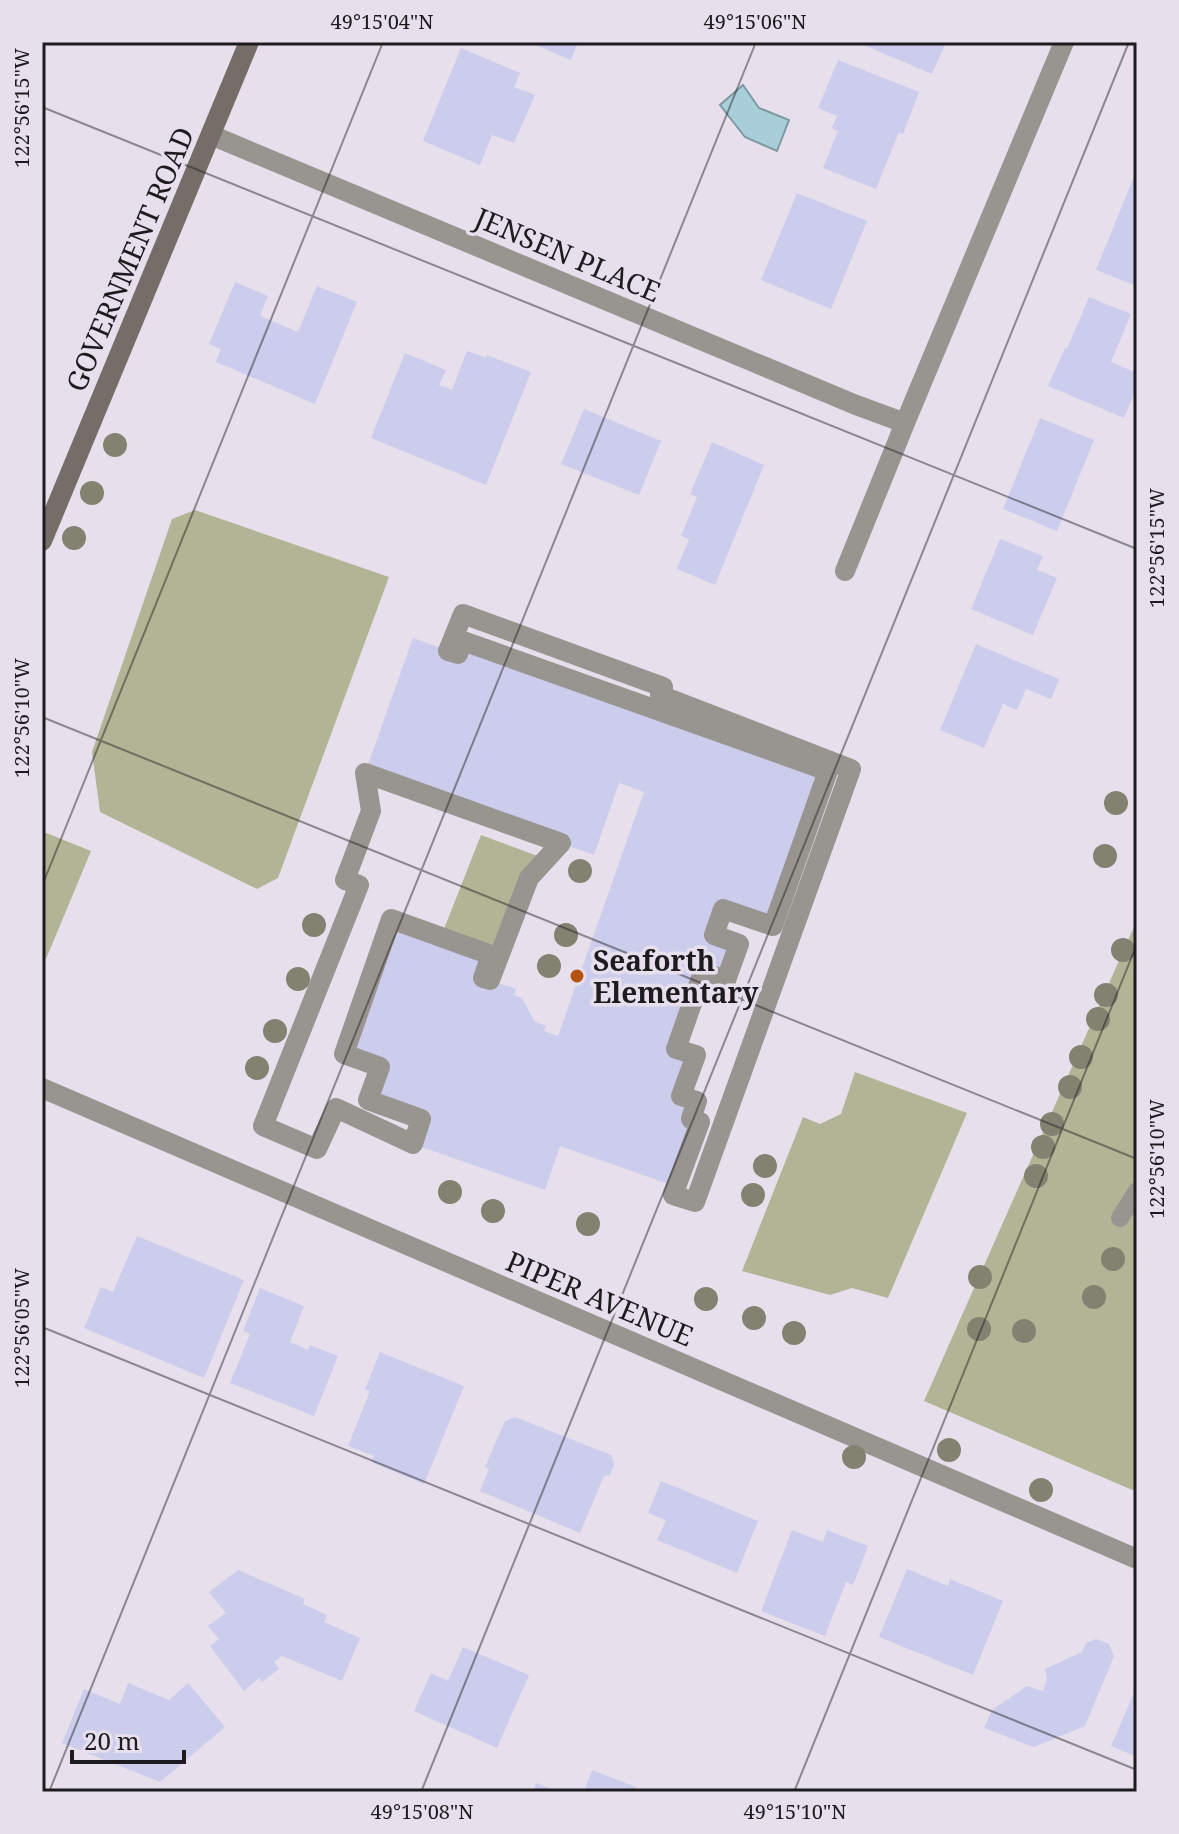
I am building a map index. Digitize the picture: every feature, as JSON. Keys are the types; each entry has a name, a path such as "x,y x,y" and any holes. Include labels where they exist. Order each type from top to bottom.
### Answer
{"street":[{"name":"GOVERNMENT ROAD","path":"42,541 249,42"},
{"path":"845,571 1064,42"},
{"name":"JENSEN PLACE","path":"211,135 905,423"},
{"path":"463,614 663,687 660,695 851,769 695,1202 673,1195 700,1122 691,1119 697,1101 681,1096 696,1055 676,1049 703,972 726,980 739,944 714,935 723,909 773,926 828,771 463,641 458,654 448,651 463,614"},
{"path":"365,773 561,843 529,878 490,980 483,978 491,955 391,919 344,1054 380,1067 368,1100 421,1119 413,1144 336,1108 317,1149 263,1126 359,885 345,880 371,811 365,773"},
{"name":"PIPER AVENUE","path":"42,1088 1137,1559"}],"lane":[{"path":"1120,1218 1137,1191"}],"green space":[{"path":"195,510 389,577 278,878 257,889 100,812 92,752 172,519"},
{"path":"44,832 91,851 46,959 42,958"},
{"path":"481,835 538,856 499,956 442,934"},
{"path":"1137,920 1137,1492 924,1401"},
{"path":"855,1072 967,1113 888,1298 852,1288 830,1295 742,1271 803,1117 820,1124 841,1114"}],"water":[{"path":"743,85 759,108 789,120 777,151 745,137 720,105"}],"building":[{"path":"528,42 578,42 571,60"},
{"path":"862,42 946,42 932,74"},
{"path":"461,48 520,73 514,87 535,95 514,143 492,135 480,165 423,141"},
{"path":"838,60 919,92 876,189 823,168 838,131 832,128 837,116 818,108"},
{"path":"1137,169 1137,286 1096,270"},
{"path":"797,193 867,221 831,309 761,280"},
{"path":"235,282 268,296 260,316 298,332 317,286 357,302 315,404 216,362 221,349 209,344"},
{"path":"1089,297 1131,314 1111,362 1137,373 1137,387 1124,418 1048,386"},
{"path":"467,351 486,358 487,355 531,372 486,485 371,438 405,353 446,370 439,385 452,390"},
{"path":"584,409 661,441 639,495 561,464"},
{"path":"1040,418 1094,440 1057,531 1003,509"},
{"path":"712,442 764,465 715,585 677,569 689,539 681,536 697,497 690,494"},
{"path":"1000,539 1043,556 1037,570 1057,578 1033,635 971,609"},
{"path":"413,638 458,654 463,641 828,771 773,926 723,909 714,935 739,944 726,980 703,972 676,1049 696,1055 681,1096 697,1101 677,1187 560,1146 545,1190 413,1144 421,1119 368,1100 380,1067 344,1054 391,919 491,955 483,978 516,989 514,995 522,998 534,1021 546,1026 544,1031 558,1036 644,792 619,783 594,855 365,773"},
{"path":"976,644 1059,679 1051,699 1026,689 1017,710 1003,704 984,748 940,730"},
{"path":"137,1236 244,1280 204,1378 84,1328 101,1287 113,1292"},
{"path":"260,1288 304,1306 290,1342 308,1350 310,1345 338,1356 314,1416 230,1383 250,1334 243,1331"},
{"path":"380,1352 464,1386 424,1484 371,1462 374,1456 348,1446 370,1391 365,1389"},
{"path":"515,1417 611,1455 614,1465 610,1475 604,1476 580,1533 480,1491 489,1469 485,1467 505,1421"},
{"path":"661,1481 758,1521 737,1573 657,1540 666,1520 648,1513"},
{"path":"792,1530 823,1542 827,1530 868,1546 853,1585 846,1582 825,1636 761,1611"},
{"path":"907,1569 948,1586 950,1579 1003,1601 973,1675 879,1637"},
{"path":"238,1570 305,1599 303,1604 327,1615 324,1622 360,1638 342,1681 282,1656 274,1662 279,1669 262,1682 259,1678 244,1691 210,1646 219,1639 208,1626 226,1613 209,1592"},
{"path":"1096,1639 1109,1644 1114,1656 1085,1726 1034,1747 984,1728 992,1710 1027,1686 1043,1691 1047,1679 1045,1669 1082,1652 1086,1643"},
{"path":"463,1647 529,1675 497,1748 414,1711 431,1673 448,1681"},
{"path":"128,1683 169,1700 188,1683 225,1727 160,1782 62,1743 84,1689 120,1704"},
{"path":"1137,1686 1137,1757 1111,1746"},
{"path":"592,1770 636,1787 634,1792 584,1792"},
{"path":"536,1783 559,1792 533,1792"}],"place":[{"name":"Seaforth Elementary","path":"577,976"}]}
